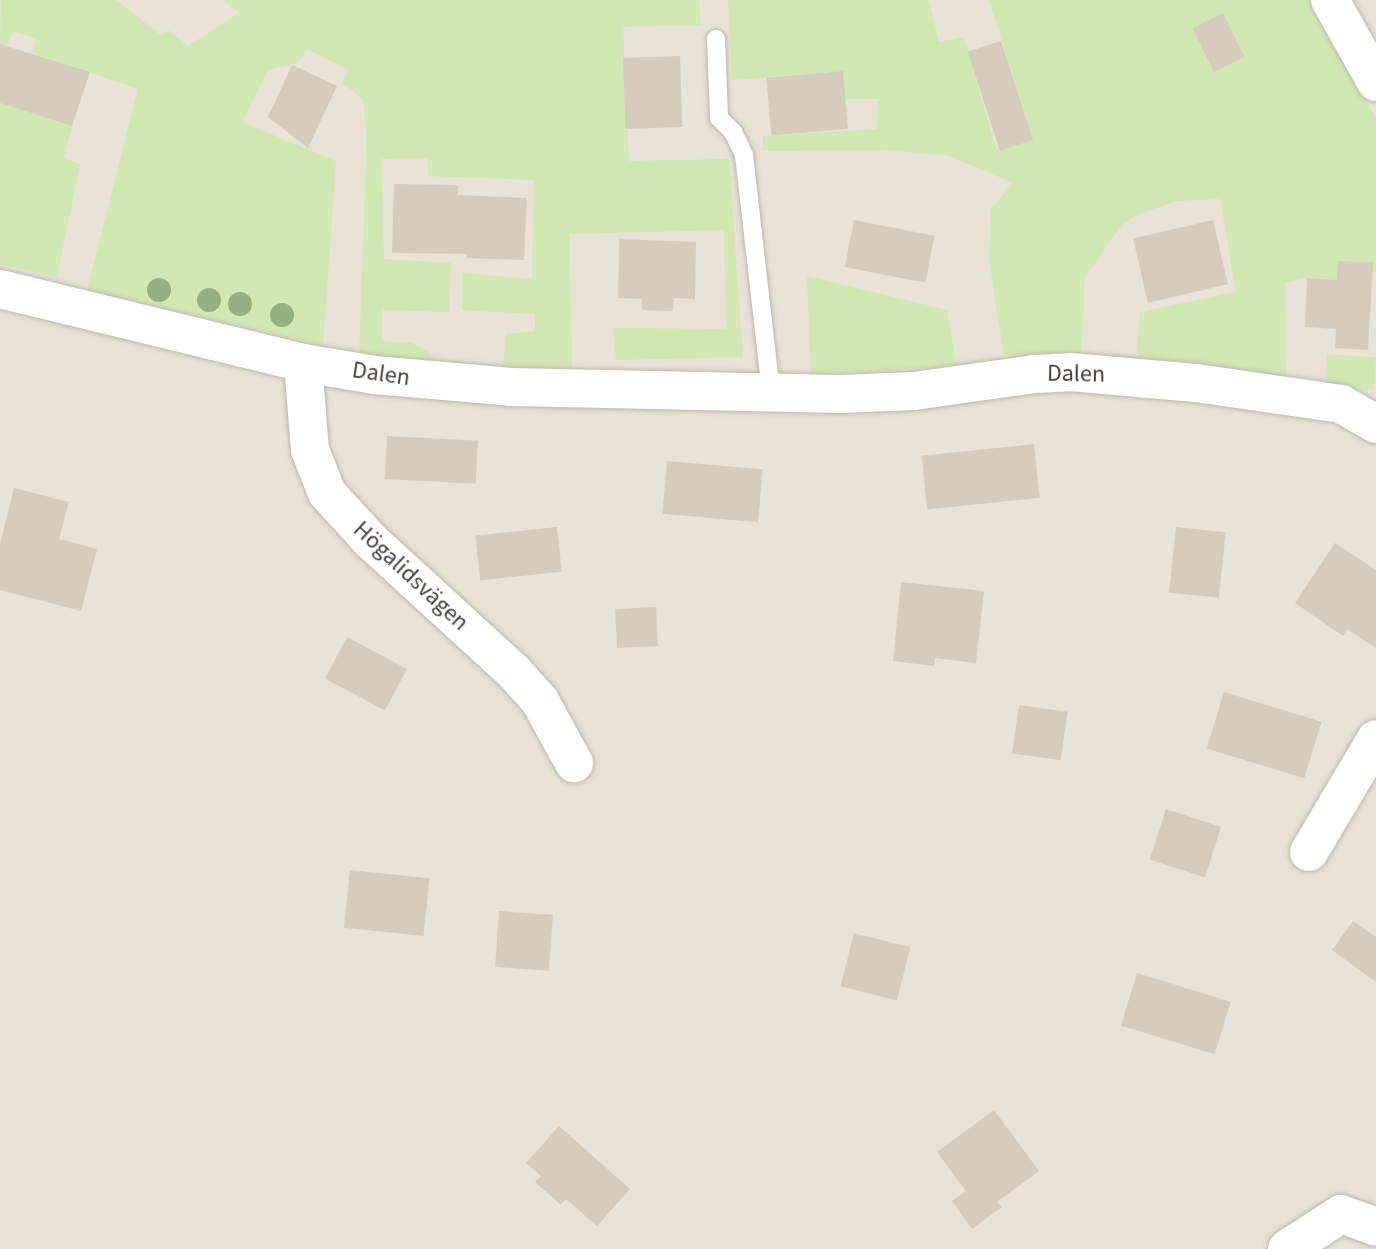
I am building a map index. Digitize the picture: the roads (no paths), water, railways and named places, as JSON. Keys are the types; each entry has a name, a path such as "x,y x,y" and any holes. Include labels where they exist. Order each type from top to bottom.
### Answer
{"street":[{"path":"1330,0 1376,82"},
{"name":"Dalen","path":"0,289 303,363 375,375 511,387 771,393 914,391 1070,372 1196,383 1358,406 1376,424"},
{"name":"Högalidsvägen","path":"303,363 310,450 327,493 371,541 523,681 540,701 574,763"},
{"path":"1309,852 1376,739"},
{"path":"1303,1247 1341,1214 1376,1227"}],"lane":[{"path":"716,39 719,118 733,132 744,155 771,393"}]}
